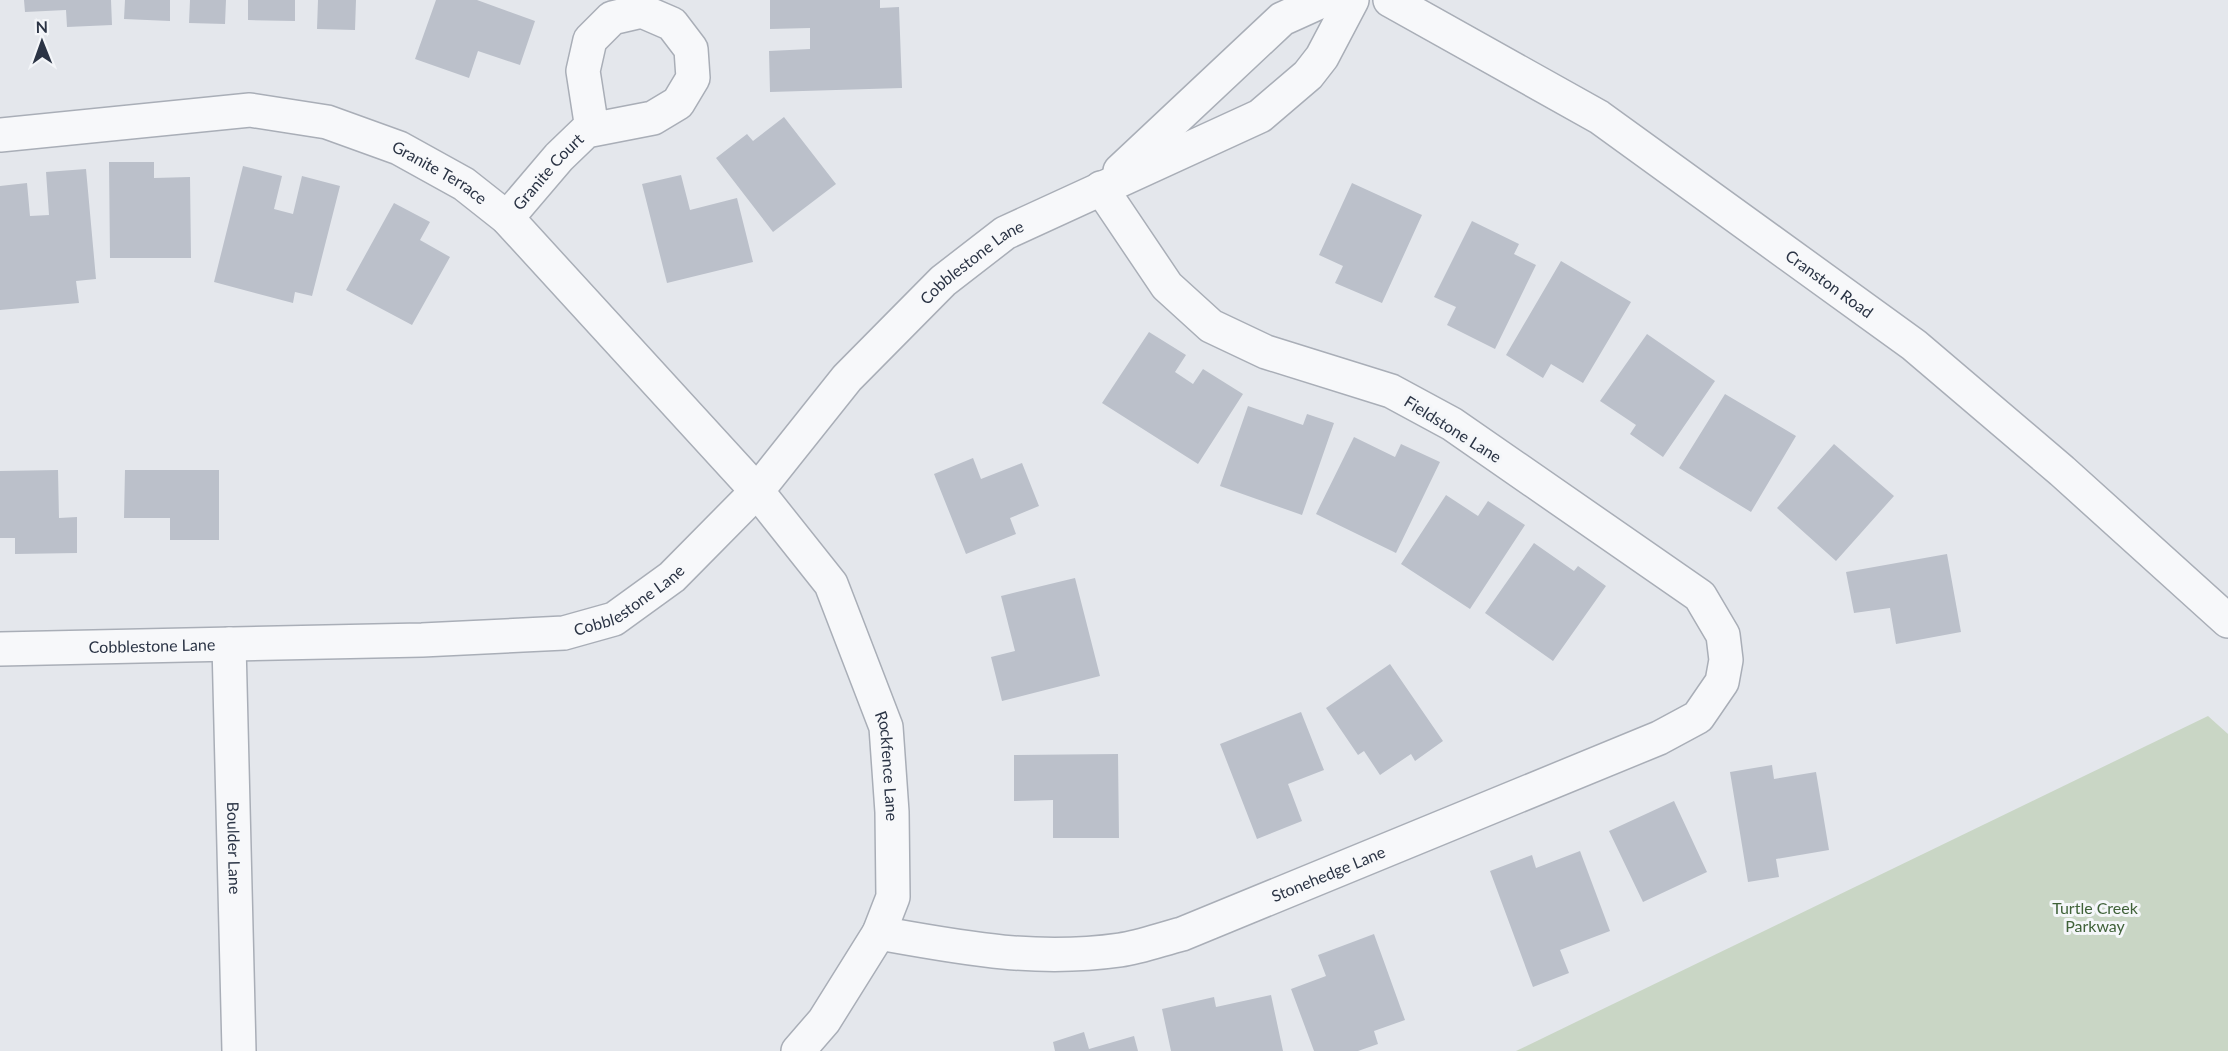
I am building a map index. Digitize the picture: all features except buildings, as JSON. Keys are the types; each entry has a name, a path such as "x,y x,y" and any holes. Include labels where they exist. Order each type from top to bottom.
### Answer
{"street":[{"name":"Cobblestone Lane","path":"1101,189 1282,19 1324,0"},
{"name":"Cobblestone Lane","path":"0,649 422,640 564,633 614,619 672,577 757,491 847,378 943,281 1005,233 1260,116 1308,75 1322,57 1352,0"},
{"name":"Cranston Road","path":"1390,0 1599,117 1914,345 2062,471 2228,621"},
{"name":"Granite Terrace","path":"0,135 250,110 327,122 399,148 464,184 507,218 757,491"},
{"name":"Granite Court","path":"507,218 559,156 586,130 592,129"},
{"name":"Fieldstone Lane","path":"1101,189 1167,285 1211,326 1266,352 1391,391 1452,424 1700,596 1723,635 1726,660"},
{"name":"Rockfence Lane","path":"757,491 831,584 886,727 892,812 892,897 879,933 824,1022 798,1051"},
{"name":"Boulder Lane","path":"230,644 238,1051"},
{"name":"Stonehedge Lane","path":"879,933 986,952 1062,956 1123,950 1182,934 1659,738 1698,717 1722,682 1726,660"}],"green space":[{"name":"Turtle Creek Parkway","path":"2208,716 2228,734 2228,1051 1516,1051"}]}
